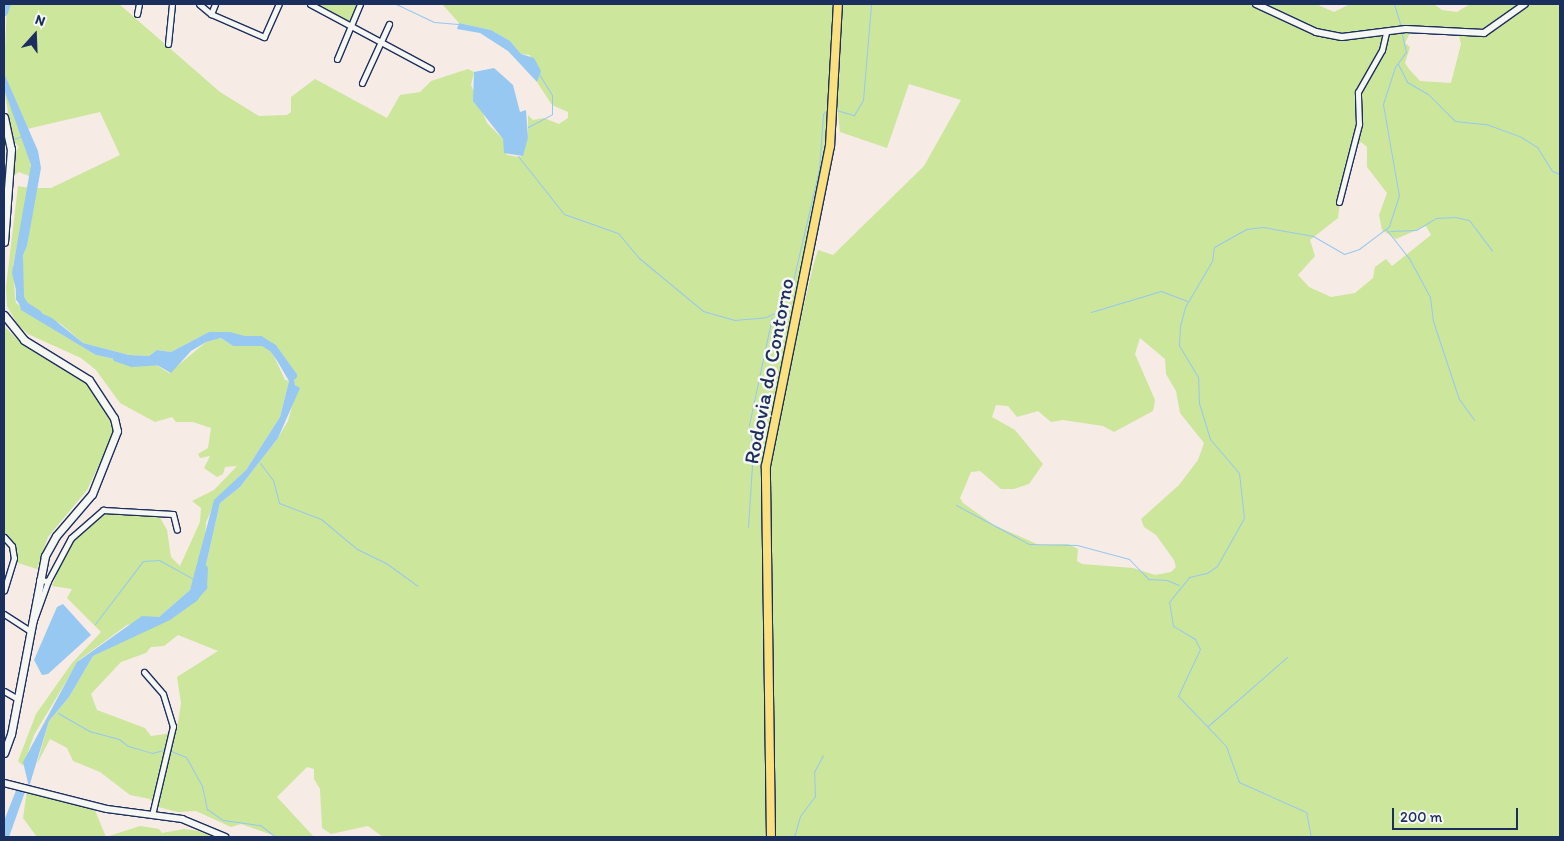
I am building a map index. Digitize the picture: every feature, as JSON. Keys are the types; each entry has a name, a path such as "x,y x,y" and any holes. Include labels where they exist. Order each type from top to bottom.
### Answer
{"main road":[{"name":"Rodovia do Contorno","path":"771,837 766,466 830,146 838,4"},
{"path":"4,118 11,149 4,242"},
{"path":"4,315 24,340 89,380 117,425 114,448 92,494 50,546 40,580 18,699 4,753"}],"street":[{"path":"137,14 139,4"},
{"path":"168,44 172,4"},
{"path":"211,14 215,4"},
{"path":"200,6 211,14 266,36 279,4"},
{"path":"336,59 360,4"},
{"path":"1256,4 1335,37 1426,29 1484,32 1525,4"},
{"path":"313,5 431,69"},
{"path":"362,83 388,24"},
{"path":"1339,202 1359,124 1358,92 1382,50 1386,32"},
{"path":"4,614 30,630 48,581 71,538 103,510 173,514 177,530"},
{"path":"4,537 12,546 14,558 4,590"},
{"path":"40,580 48,581"},
{"path":"144,672 164,694 173,726 152,815"},
{"path":"4,690 18,699"},
{"path":"4,783 27,790 199,824 225,837"}],"green space":[{"path":"7,4 119,4 220,92 259,116 287,115 291,112 291,97 315,79 387,118 400,95 420,92 431,81 468,69 474,72 471,85 487,123 503,139 507,155 519,157 522,156 528,138 528,115 533,120 544,118 559,124 568,118 568,112 552,105 537,82 530,55 521,54 510,41 491,30 459,23 442,4 834,4 829,139 761,475 769,837 383,837 368,826 331,834 322,828 320,789 314,779 314,769 307,767 277,797 314,837 278,837 241,824 231,827 196,811 178,812 154,806 150,799 130,795 100,772 73,761 67,748 50,739 37,764 49,721 69,697 93,656 155,626 198,600 220,503 240,487 278,438 288,421 297,388 276,349 264,341 209,332 171,352 157,350 149,356 129,355 83,343 61,324 21,304 16,271 27,246 36,188 51,188 120,155 100,112 27,129 4,73","holes":["178,635 218,651 177,677 181,703 178,723 166,734 151,736 145,728 97,710 91,694 121,662 146,653 151,647 164,646"]},
{"path":"320,4 357,4 349,24 318,9"},
{"path":"841,4 1316,4 1334,12 1350,4 1434,4 1442,10 1457,12 1470,4 1560,4 1560,837 775,837 768,482 776,427 813,266 818,250 833,255 924,166 961,100 909,84 887,148 840,132 836,96","holes":["1411,31 1459,35 1461,44 1451,83 1420,81 1409,69 1405,63 1410,47 1405,43","1361,142 1367,147 1367,167 1387,193 1379,215 1382,230 1396,239 1426,226 1431,235 1392,266 1386,259 1375,267 1373,278 1355,293 1331,297 1309,287 1298,275 1315,256 1310,240 1338,218 1345,165 1349,153","1140,338 1165,359 1166,374 1176,391 1180,413 1204,443 1198,460 1179,485 1141,519 1144,527 1156,535 1174,560 1176,567 1171,572 1155,575 1133,568 1082,564 1077,561 1078,549 1068,544 1039,545 994,525 963,503 960,498 971,472 980,471 1001,489 1014,489 1029,484 1043,464 1015,430 992,417 996,405 1008,406 1017,417 1038,411 1051,422 1063,420 1103,426 1114,432 1153,411 1155,400 1135,354"]},
{"path":"4,89 28,146 32,177 19,172 12,177 14,153 19,147 13,141"},
{"path":"18,186 29,188 13,265 15,297 16,303 39,320 96,355 125,361 150,361 169,373 206,342 221,338 233,346 263,346 272,352 285,380 289,381 280,417 246,470 217,498 206,522 205,542 190,590 159,617 127,625 79,660 34,735 23,766 18,761 36,714 72,663 101,632 67,598 72,589 52,586 68,546 105,512 158,514 167,530 171,557 180,566 200,522 201,508 192,501 214,490 237,466 225,467 223,474 217,477 204,468 210,456 200,458 198,454 208,448 211,428 193,422 176,422 172,417 155,422 120,403 96,370 81,358 28,334 18,325 7,306 6,287"},
{"path":"4,326 20,342 81,373 114,426 111,440 87,490 48,537 37,569 18,563 4,539"},
{"path":"27,790 94,808 106,837 37,837 23,818"},
{"path":"140,826 159,829 162,833 184,829 198,831 213,837 106,837"}],"water":[{"path":"459,23 491,30 510,41 521,54 534,58 541,71 537,82 508,51 480,33 457,29"},
{"path":"494,68 513,85 520,112 526,110 528,138 523,156 504,153 503,139 473,101 474,72"},
{"path":"4,73 38,151 41,168 27,246 16,271 21,304 52,318 83,343 129,355 149,356 157,350 171,352 209,332 230,332 264,341 272,345 292,370 295,385 300,388 278,438 240,487 220,503 198,600 170,620 93,656 69,697 49,721 29,787 23,762 77,662 142,616 159,617 190,590 214,500 246,470 280,417 289,381 272,352 263,346 233,346 221,338 206,342 191,351 171,373 150,361 125,361 96,355 21,310 12,273 31,165 4,89"},
{"path":"63,604 91,635 48,674 42,675 34,660 57,607"},
{"path":"17,788 26,789 9,837 4,837 4,821"}],"waterway":[{"path":"4,12 7,4"},
{"path":"396,4 434,22 458,24"},
{"path":"836,110 854,115 863,100 871,4"},
{"path":"1394,4 1401,27"},
{"path":"1311,837 1306,812 1239,782 1226,746 1178,696 1200,649 1195,639 1173,626 1169,602 1189,577 1207,573 1217,566 1244,518 1239,473 1210,439 1199,403 1198,377 1179,345 1180,326 1185,307 1212,261 1214,247 1246,229 1263,227 1313,236 1344,254 1359,249 1389,226 1399,196 1383,104 1395,67 1406,52 1402,34"},
{"path":"1398,64 1407,82 1428,94 1455,121 1486,124 1521,137 1537,147 1552,171 1560,174"},
{"path":"528,127 552,114 552,95 539,74"},
{"path":"518,156 564,214 618,233 639,258 703,311 734,320 766,317 777,312 790,294 819,169 823,114 828,109"},
{"path":"14,139 24,135"},
{"path":"1390,231 1416,230 1436,218 1455,217 1469,220 1492,250"},
{"path":"1386,229 1409,258 1430,297 1433,321 1459,399 1474,420"},
{"path":"19,257 20,298 25,306 38,314"},
{"path":"1091,312 1161,291 1187,301"},
{"path":"748,527 753,449 749,425 772,317"},
{"path":"247,340 260,340 273,348 293,376"},
{"path":"117,358 132,363 162,361"},
{"path":"260,463 273,480 279,503 321,519 357,549 386,563 418,586"},
{"path":"956,505 1029,544 1077,545 1129,559 1148,579 1167,580 1179,585"},
{"path":"95,624 143,561 159,560 192,578"},
{"path":"193,599 203,587 204,569"},
{"path":"1208,726 1287,657"},
{"path":"58,713 89,731 119,739 128,746 152,753 164,750"},
{"path":"171,751 186,757 202,786 207,809 223,820 260,825 276,837"},
{"path":"794,837 800,816 815,796 814,772 823,755"}]}
